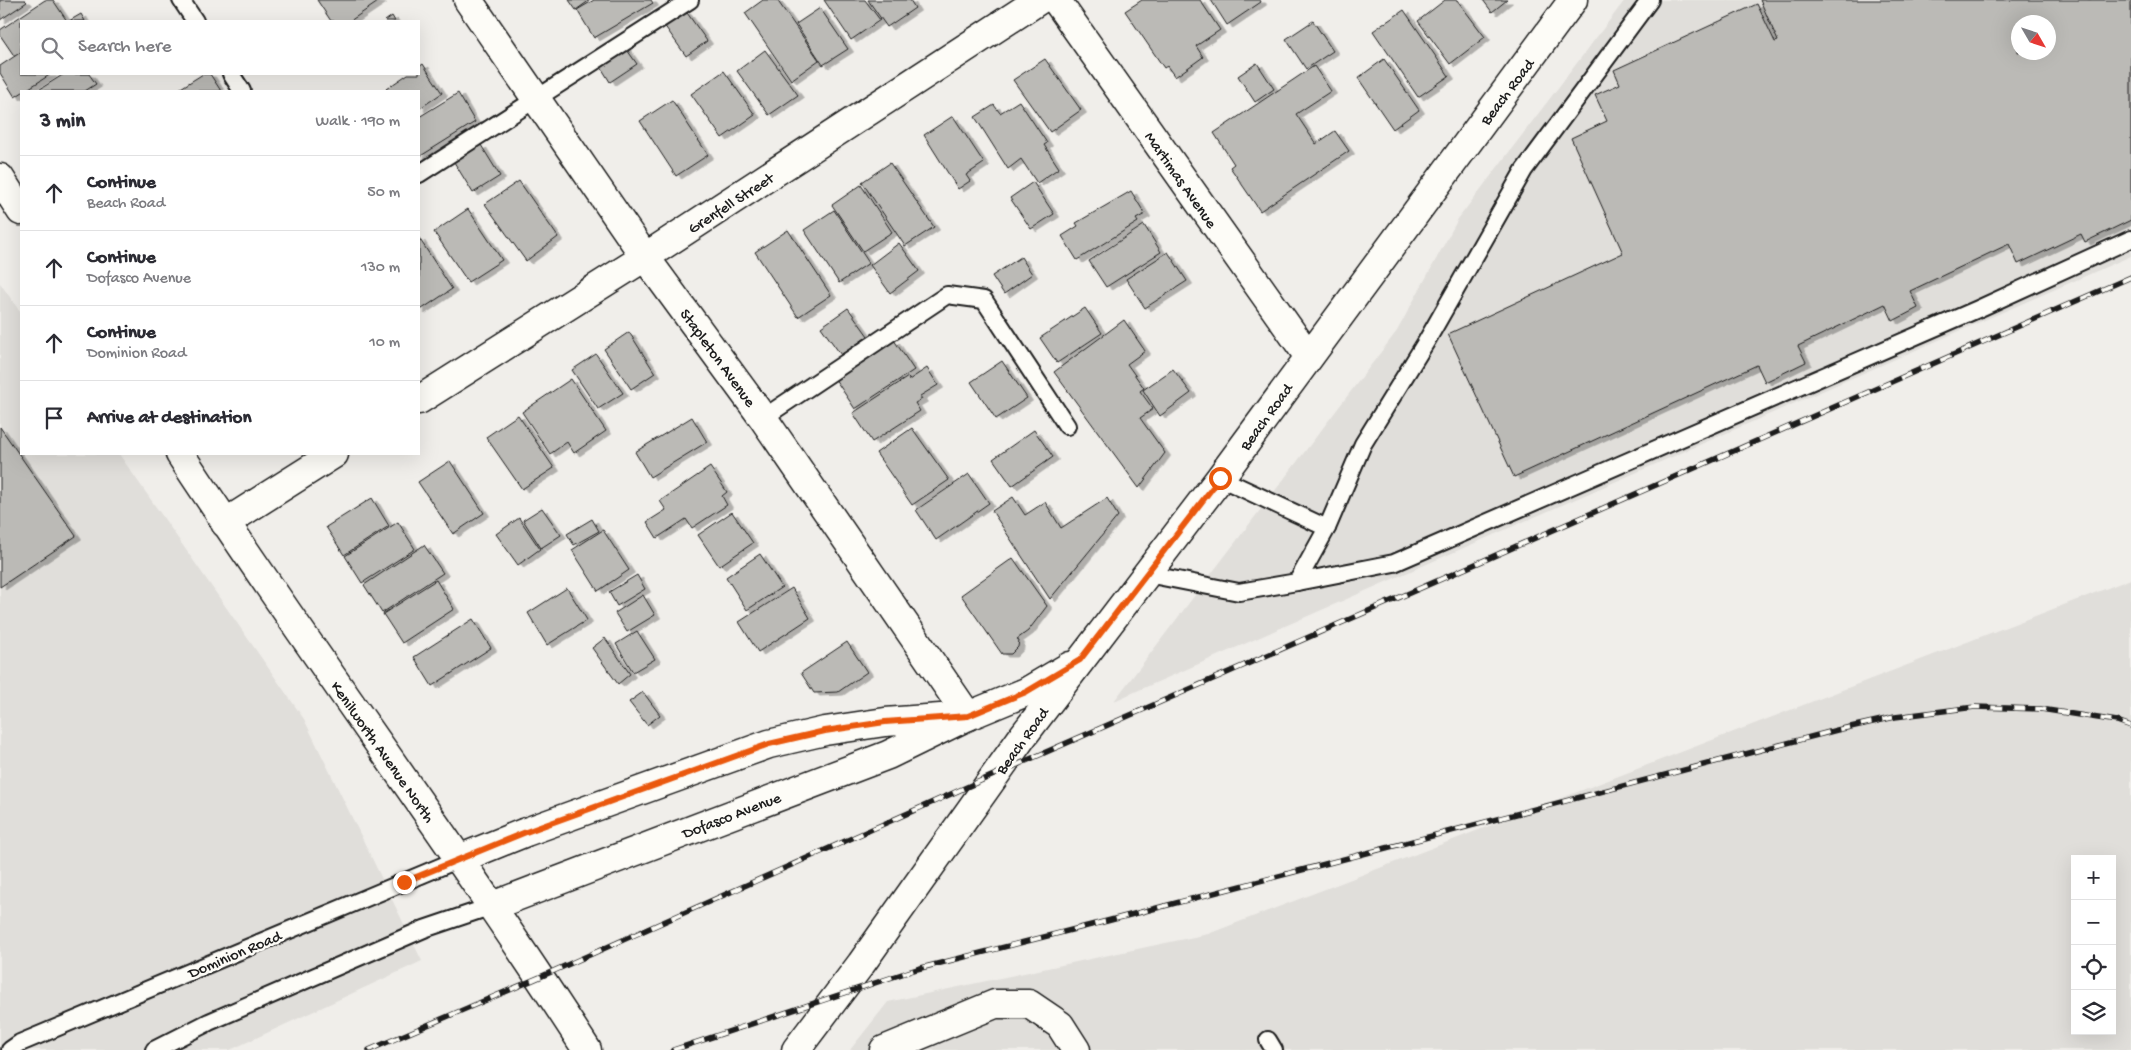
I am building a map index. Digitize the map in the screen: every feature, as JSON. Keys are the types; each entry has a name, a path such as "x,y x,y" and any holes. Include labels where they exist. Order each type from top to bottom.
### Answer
{"street":[{"name":"Stapleton Avenue","path":"468,0 645,258 763,418 968,716"},
{"name":"Grenfell Street","path":"420,399 645,258 1039,0"},
{"name":"Martimas Avenue","path":"1056,0 1308,357"},
{"name":"Beach Road","path":"796,1050 861,964 1023,736 1220,478 1573,0"},
{"path":"0,178 20,209"},
{"name":"Kenilworth Avenue North","path":"181,455 225,523 492,906 587,1050"},
{"path":"225,523 332,455"},
{"name":"Dofasco Avenue","path":"492,906 888,756 968,716 1026,692 1080,660"},
{"name":"Dofasco Avenue","path":"459,859 526,832 769,744 825,731 885,722 968,716"},
{"path":"884,1050 996,1004 1028,1004 1060,1026 1076,1050"}],"lane":[{"path":"181,0 194,20"},
{"path":"420,173 690,0"},
{"path":"1297,582 1327,528 1363,444 1426,342 1524,170 1650,0"},
{"path":"231,75 241,90"},
{"path":"1147,574 1239,592 1394,563 1978,309 2131,240"},
{"path":"763,418 947,295 984,300 1067,426"},
{"path":"1220,478 1327,528"},
{"name":"Dominion Road","path":"10,1050 20,1043 459,859"},
{"path":"154,1050 209,1022 424,929 492,906"}],"shaded area":[{"path":"1625,0 2131,0 2131,256 1114,701 1397,331 1458,219"},
{"path":"0,283 20,312 20,455 120,455 304,719 422,961 230,1050 0,1050"},
{"path":"2131,579 2131,1050 850,1050 888,1002 1208,934"}],"building":[{"path":"0,0 25,0 27,2 0,20"},
{"path":"45,0 53,0 66,20 20,20 20,53 15,57 0,35 0,30"},
{"path":"317,0 381,0 351,20 330,20"},
{"path":"569,0 590,0 576,10"},
{"path":"594,0 651,0 653,3 594,38 577,10"},
{"path":"763,0 777,0 819,60 791,80 745,13"},
{"path":"824,0 865,0 880,20 851,40"},
{"path":"868,0 910,0 915,8 887,27"},
{"path":"1142,0 1200,0 1220,30 1196,46 1203,57 1175,77 1167,66 1164,68 1125,11"},
{"path":"1211,0 1260,0 1261,2 1227,25"},
{"path":"1445,0 1457,0 1485,37 1450,64 1418,21"},
{"path":"1483,0 1507,0 1492,12"},
{"path":"1760,0 2131,0 2131,220 2085,242 2081,234 2018,264 2009,244 1910,291 1918,308 1893,321 1885,304 1798,346 1806,362 1765,382 1757,365 1514,477 1448,334 1623,253 1571,138 1607,121 1595,95 1620,84 1614,70 1757,4 1775,42 1778,41"},
{"path":"820,8 848,49 823,65 796,24"},
{"path":"685,10 707,41 686,56 664,25"},
{"path":"1404,10 1449,76 1418,97 1373,31"},
{"path":"81,14 84,20 71,20"},
{"path":"392,16 394,20 386,20"},
{"path":"1313,21 1333,51 1306,69 1286,39"},
{"path":"625,47 637,64 610,82 599,64"},
{"path":"765,50 798,95 769,115 737,71"},
{"path":"20,53 20,75 49,75 26,90 20,90 20,94 15,97 0,73 0,66"},
{"path":"1045,59 1081,110 1050,132 1013,80"},
{"path":"1384,59 1419,110 1393,129 1358,78"},
{"path":"1257,63 1274,89 1255,102 1238,76"},
{"path":"423,64 442,93 420,108 420,90 386,89 407,75 420,75 420,66"},
{"path":"1314,66 1331,91 1296,114 1316,144 1335,131 1349,151 1260,211 1230,167 1234,164 1214,133"},
{"path":"724,71 755,115 722,138 691,94"},
{"path":"62,75 90,75 96,84 87,90 39,90"},
{"path":"201,75 211,75 220,90 178,90"},
{"path":"458,93 475,122 420,156 420,116"},
{"path":"672,100 708,155 676,176 640,121"},
{"path":"1019,101 1047,143 1044,145 1059,168 1037,183 1021,159 1008,169 975,117 994,105 1000,113"},
{"path":"953,116 984,163 966,175 970,181 958,189 924,135"},
{"path":"481,145 500,176 473,193 454,162"},
{"path":"890,163 934,227 905,246 862,182"},
{"path":"519,181 558,237 526,261 485,204"},
{"path":"1033,182 1054,214 1031,229 1010,198"},
{"path":"861,185 892,232 863,251 832,205"},
{"path":"1131,191 1145,214 1136,219 1138,222 1077,260 1062,236 1078,226 1076,223"},
{"path":"468,209 502,260 468,282 434,232"},
{"path":"834,210 869,263 839,283 804,230"},
{"path":"1144,225 1161,252 1106,287 1089,261"},
{"path":"788,230 831,295 798,317 755,252"},
{"path":"420,240 452,289 420,310"},
{"path":"899,243 919,271 890,293 870,265"},
{"path":"1168,252 1187,281 1145,308 1126,279"},
{"path":"1021,257 1032,274 1004,294 992,276"},
{"path":"848,308 868,336 841,355 821,327"},
{"path":"1085,308 1102,333 1057,363 1040,338"},
{"path":"1124,320 1145,351 1127,364 1144,388 1140,391 1153,409 1140,418 1165,453 1139,488 1054,372"},
{"path":"629,332 655,373 631,389 604,349"},
{"path":"894,340 914,370 855,409 835,379"},
{"path":"596,354 623,393 598,409 572,370"},
{"path":"1002,361 1027,398 996,419 971,382"},
{"path":"927,368 938,385 920,396 922,399 915,403 920,411 872,442 853,413 908,377 909,380"},
{"path":"1173,369 1191,393 1160,416 1143,390"},
{"path":"571,379 606,431 574,453 567,442 550,454 522,412"},
{"path":"518,415 554,468 522,489 486,437"},
{"path":"692,417 707,442 650,477 635,452"},
{"path":"0,427 76,536 0,587"},
{"path":"912,428 949,480 912,505 876,453"},
{"path":"1034,430 1053,457 1012,486 993,459"},
{"path":"450,461 484,513 453,534 418,482"},
{"path":"710,467 727,492 722,496 727,505 692,528 686,519 657,538 647,522 666,510 660,501"},
{"path":"969,474 989,503 936,540 916,510"},
{"path":"1013,497 1025,515 1045,502 1061,528 1107,498 1118,516 1050,599 992,511"},
{"path":"372,498 389,526 344,555 326,527"},
{"path":"542,508 561,535 541,548 523,520"},
{"path":"732,512 753,543 719,566 698,535"},
{"path":"519,518 540,549 518,565 496,534"},
{"path":"592,519 599,531 574,545 567,534"},
{"path":"398,522 415,549 362,583 345,556"},
{"path":"603,530 629,570 598,591 572,550"},
{"path":"424,545 443,573 382,613 364,585"},
{"path":"760,554 782,587 747,610 726,577"},
{"path":"1013,558 1047,606 1028,631 1017,639 1019,640 1018,647 1011,654 1002,654 961,595"},
{"path":"637,575 645,589 617,606 609,592"},
{"path":"436,580 454,609 402,643 383,614"},
{"path":"567,588 587,620 547,645 528,613"},
{"path":"792,588 810,618 758,652 739,622"},
{"path":"643,595 655,615 627,632 615,613"},
{"path":"473,619 491,648 432,686 414,657"},
{"path":"637,631 655,659 633,672 616,644"},
{"path":"605,638 630,674 618,684 592,648"},
{"path":"847,642 867,672 838,692 814,693 801,673"},
{"path":"643,692 660,715 647,725 629,702"}],"railway":[{"path":"369,1050 540,977 996,774 2131,277"},
{"path":"673,1050 917,969 1837,730 1895,717 1975,707 2041,709 2117,721 2131,726"}],"route":[{"path":"404,882 526,832 769,744 825,731 885,722 968,716 1026,692 1080,660 1220,478"}]}
